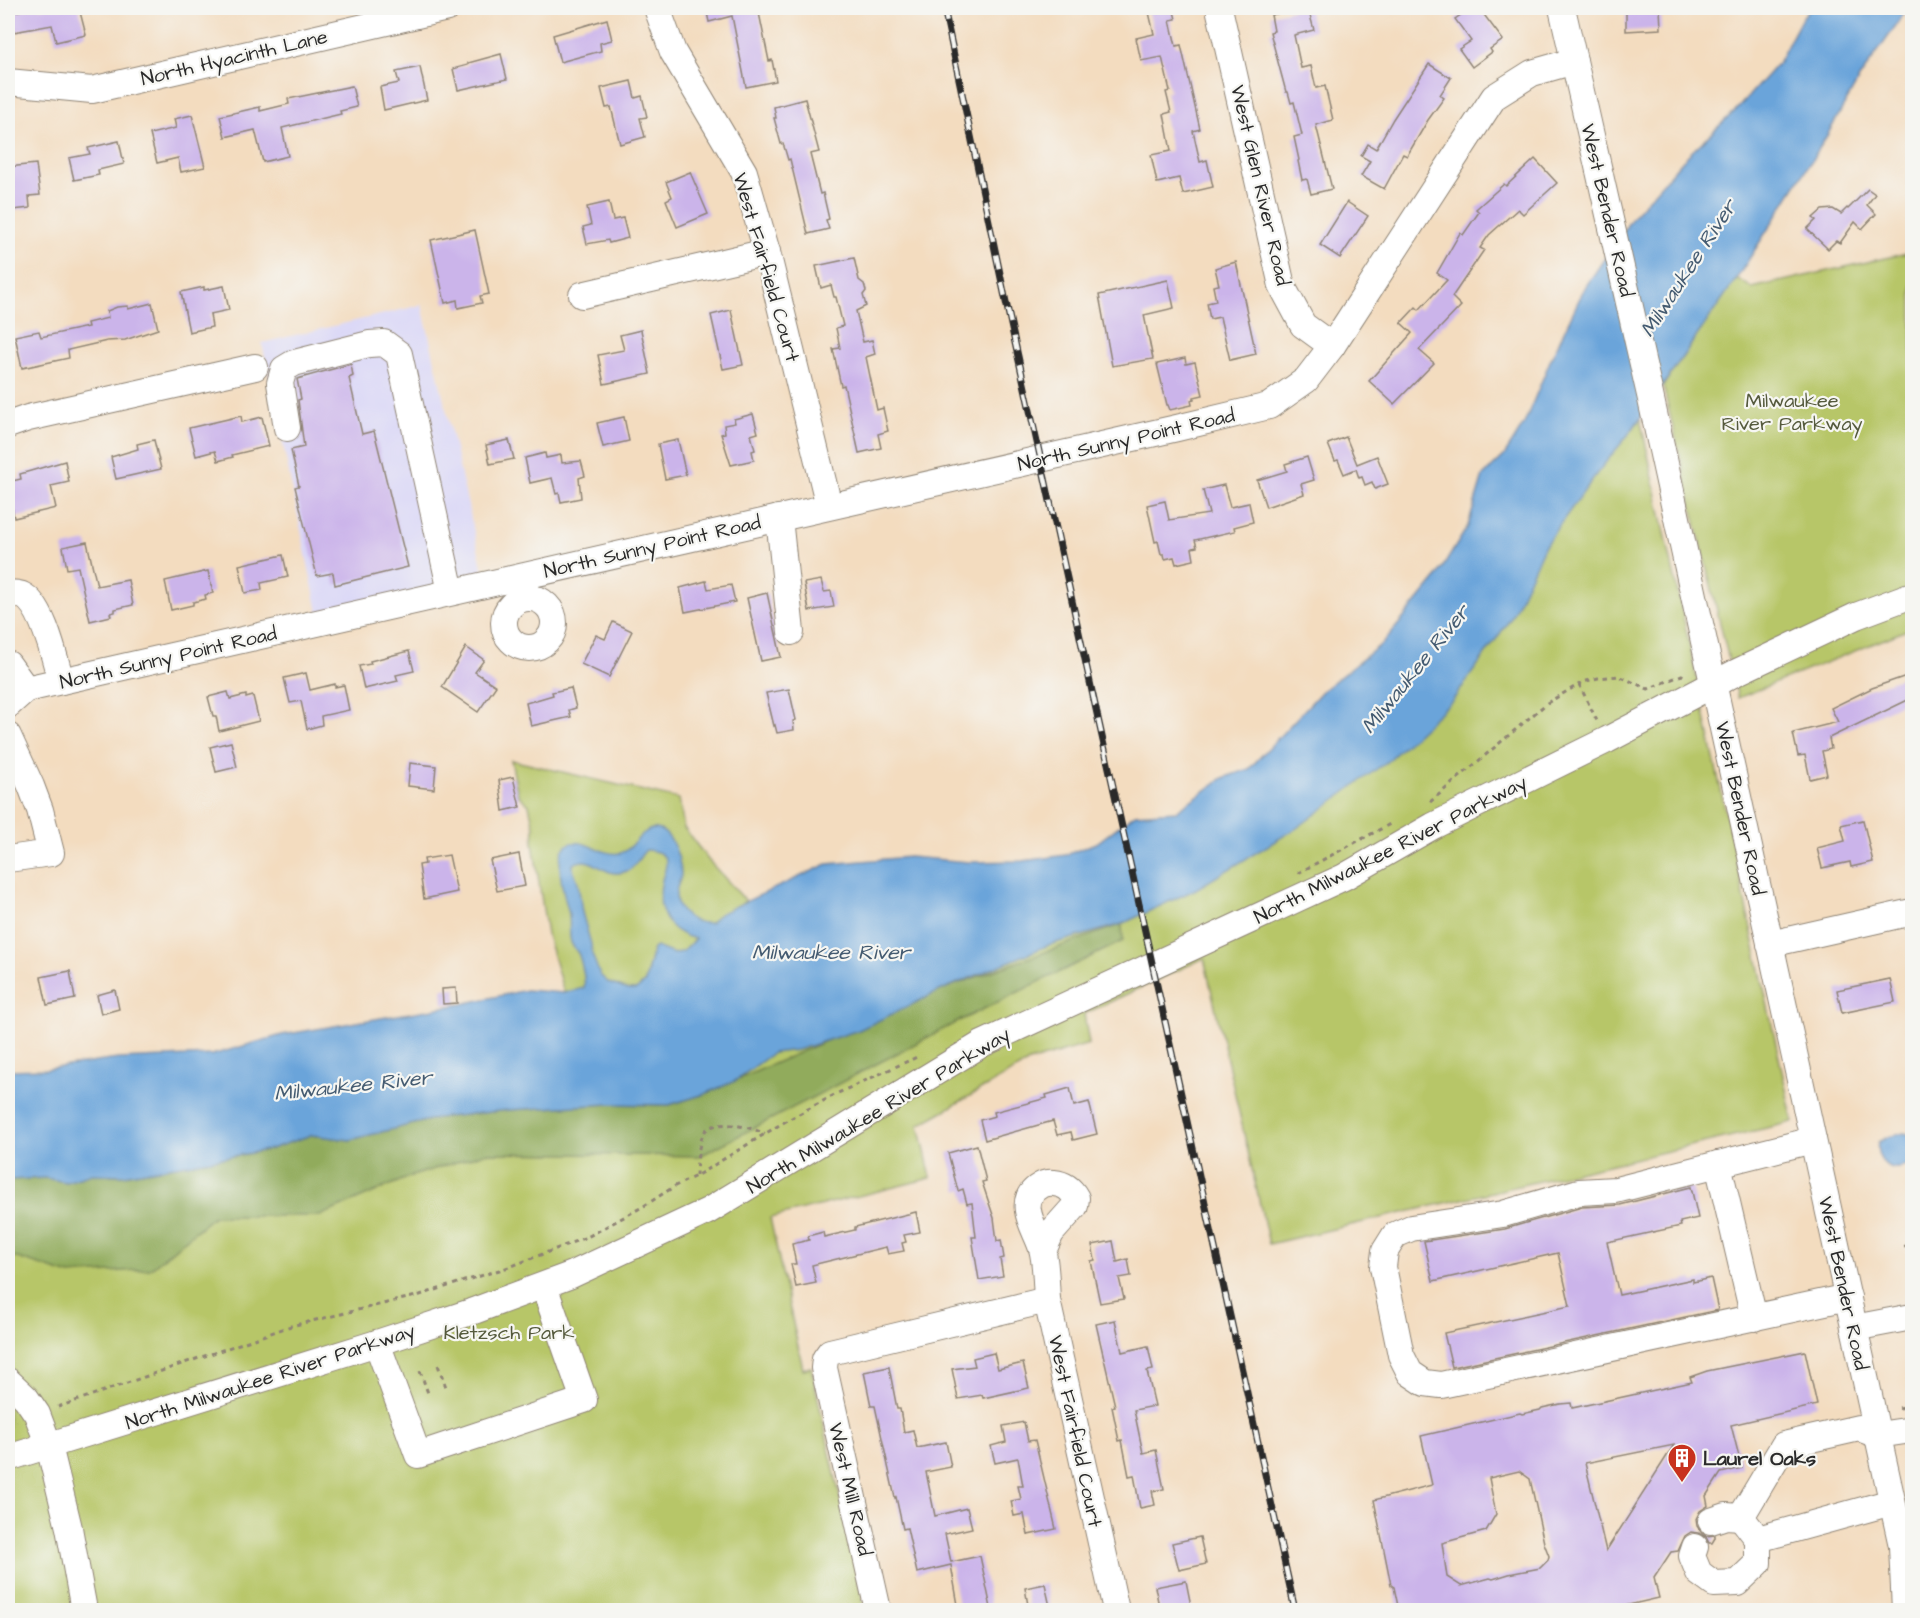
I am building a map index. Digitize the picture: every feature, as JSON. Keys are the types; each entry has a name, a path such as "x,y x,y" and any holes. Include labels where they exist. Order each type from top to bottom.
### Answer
{"street":[{"name":"North Hyacinth Lane","path":"11,86 92,90 372,16 447,8"},
{"name":"West Fairfield Court","path":"657,8 673,52 744,172 767,252 829,506"},
{"name":"West Glen River Road","path":"1219,8 1282,286 1303,325 1332,346"},
{"name":"West Bender Road","path":"1562,8 1714,684 1892,1502 1904,1535 1905,1611"},
{"name":"North Sunny Point Road","path":"17,697 61,681 451,592 522,586 779,518 1177,429 1269,406 1306,380 1332,346 1494,97 1532,74 1574,61"},
{"path":"582,294 767,252"},
{"path":"287,428 280,383 284,369 294,363 369,344 384,343 399,354 451,592"},
{"path":"8,425 255,367"},
{"path":"779,518 790,632"},
{"path":"8,593 22,595 36,610 45,628 61,681"},
{"name":"North Milwaukee River Parkway","path":"8,1458 377,1343 544,1286 708,1211 982,1044 1344,877 1433,826 1714,684 1856,616 1912,595"},
{"path":"8,664 17,697"},
{"path":"8,736 37,802 51,853 8,860"},
{"path":"1770,944 1912,912"},
{"path":"1813,1140 1616,1190 1579,1192 1503,1214 1411,1228 1395,1235 1385,1251 1383,1267 1401,1355 1410,1372 1425,1383 1441,1385 1848,1297"},
{"path":"1718,1164 1754,1318"},
{"name":"West Fairfield Court","path":"1043,1251 1047,1300 1116,1611"},
{"path":"377,1343 418,1455 584,1400 544,1286"},
{"name":"West Mill Road","path":"878,1611 824,1368 825,1359 830,1352 1047,1300"},
{"path":"1854,1328 1912,1317"},
{"path":"8,1381 26,1398 38,1414 49,1446 69,1528 84,1611"},
{"path":"1741,1516 1784,1445 1859,1428 1878,1435 1912,1430"},
{"path":"1758,1539 1892,1502"},
{"path":"1712,1521 1726,1516 1741,1516"},
{"path":"1695,1546 1692,1556 1699,1573 1714,1584 1737,1583 1758,1563 1758,1539 1741,1516"},
{"path":"1904,1535 1912,1573"}],"path":[{"path":"1427,804 1547,703 1579,684 1598,678 1619,676 1648,689 1682,675 1689,678"},
{"path":"1579,684 1607,740"},
{"path":"1290,877 1396,821"},
{"path":"49,1410 291,1326 420,1295 512,1266 589,1236 836,1094 926,1052"},
{"path":"696,1176 702,1138 706,1130 717,1125 739,1125 765,1134"},
{"path":"1904,1246 1912,1244"},
{"path":"438,1365 446,1387"},
{"path":"420,1371 428,1393"},
{"path":"1899,1407 1912,1406"}],"shaded area":[{"path":"422,305 486,584 320,622 262,343"}],"green space":[{"name":"Milwaukee River Parkway","path":"1912,252 1912,628 1738,698 1663,386 1737,278 1752,288"},
{"name":"Kletzsch Park","path":"1640,418 1793,1122 1269,1244 1204,958 1084,1014 1089,1044 1029,1062 919,1125 931,1178 770,1218 803,1369 811,1367 865,1610 8,1610 8,1118 188,1112 1194,843 1632,430"},
{"path":"511,760 679,799 684,828 709,861 746,901 719,915 683,951 674,954 656,947 653,949 645,982 636,990 628,990 609,983 564,993 547,935 533,843 534,827 529,805 518,795"},
{"path":"1122,924 1123,941 957,1022 700,1156 485,1153 409,1177 320,1216 214,1216 150,1269 70,1275 8,1255 8,1180 45,1178 66,1182 92,1174 123,1175 268,1150 311,1135 350,1140 437,1118 509,1110 610,1104 669,1105 705,1094 946,988"}],"water":[{"name":"Milwaukee River","path":"1810,8 1908,8 1859,79 1825,139 1737,278 1632,430 1545,545 1511,618 1453,700 1389,760 1297,828 1196,889 1122,924 1049,945 946,988 859,1030 797,1050 773,1053 735,1081 705,1094 669,1105 610,1104 509,1110 437,1118 350,1140 311,1135 268,1150 123,1175 92,1174 66,1182 45,1178 8,1180 8,1070 46,1069 118,1059 212,1055 282,1035 462,1004 526,990 564,993 584,988 580,960 570,938 569,914 560,866 563,850 567,845 573,843 620,853 652,829 666,834 675,849 680,866 681,874 676,892 679,908 692,920 710,923 719,914 827,864 909,857 969,862 1023,861 1066,855 1098,842 1135,814 1176,811 1223,778 1249,769 1323,690 1383,643 1435,580 1468,526 1483,476 1504,456 1524,424 1550,361 1584,289 1634,215 1683,160 1737,109 1778,63 1802,18","holes":["646,850 661,854 666,861 660,896 665,918 675,930 695,939 683,951 674,954 656,947 653,949 645,982 636,990 628,990 609,983 600,975 592,954 573,864 587,861 605,870 619,873 635,865"]},
{"path":"1904,1133 1912,1135 1912,1161 1906,1166 1893,1168 1883,1162 1879,1156 1878,1142"}],"building":[{"path":"33,8 79,8 86,35 56,42 52,25 8,33 8,13"},
{"path":"706,8 758,8 769,61 772,60 776,81 746,87 732,16 709,22"},
{"path":"1148,8 1173,8 1176,19 1170,20 1176,46 1181,45 1200,129 1193,131 1200,162 1207,160 1213,187 1183,194 1179,178 1157,183 1151,155 1171,151 1164,114 1171,112 1166,92 1170,91 1162,57 1141,61 1136,38 1154,34"},
{"path":"1308,8 1314,30 1294,35 1301,68 1311,66 1316,88 1325,86 1333,120 1316,125 1332,189 1311,194 1307,179 1302,180 1298,161 1294,137 1302,135 1294,102 1291,103 1288,92 1286,92 1270,32 1274,31 1271,15"},
{"path":"1471,8 1479,8 1503,40 1490,49 1492,52 1472,67 1459,49 1471,41 1455,19"},
{"path":"1626,8 1660,8 1661,29 1626,31"},
{"path":"607,19 612,40 600,43 601,51 560,62 553,35"},
{"path":"501,54 507,79 458,90 453,69"},
{"path":"1429,64 1451,78 1440,95 1444,98 1407,156 1403,154 1384,189 1361,176 1370,161 1361,156 1368,144 1376,149"},
{"path":"420,67 427,100 384,110 380,87 399,83 396,72"},
{"path":"631,81 635,98 642,96 647,117 640,118 645,137 620,144 611,107 606,108 601,88"},
{"path":"352,86 357,107 340,111 341,114 282,128 288,156 263,162 255,130 225,137 220,116 260,107 260,111 289,104 288,99"},
{"path":"805,99 819,152 810,154 829,219 826,220 829,229 808,234 790,159 788,160 783,143 781,144 774,118 776,118 774,107"},
{"path":"192,115 205,167 181,172 178,158 157,163 150,134 176,128 174,119"},
{"path":"119,141 124,164 98,170 99,175 74,180 69,158 90,154 88,148"},
{"path":"1535,159 1557,183 1523,214 1518,209 1489,235 1480,248 1484,250 1452,297 1461,306 1419,350 1434,363 1394,404 1369,381 1412,333 1401,323 1416,307 1419,310 1447,280 1437,273 1460,233 1463,235 1479,212 1476,209 1504,184 1506,186"},
{"path":"36,164 40,195 29,196 30,208 13,210 12,197 8,197 8,167"},
{"path":"690,172 708,214 677,227 666,200 672,197 666,182"},
{"path":"1868,189 1875,194 1867,205 1876,214 1862,229 1855,222 1840,243 1836,241 1828,249 1807,229 1816,220 1813,218 1822,210 1833,209 1841,214"},
{"path":"609,202 613,220 623,218 628,238 609,243 608,240 587,244 583,227 591,225 587,207"},
{"path":"1347,202 1368,216 1340,258 1320,245"},
{"path":"475,230 489,294 480,296 482,303 458,308 457,300 445,303 431,240"},
{"path":"854,258 859,280 864,284 866,291 863,295 866,306 856,311 863,342 872,340 875,354 866,357 877,410 883,408 888,431 878,434 881,448 859,453 844,385 841,386 833,349 840,348 836,328 843,326 831,285 821,288 816,266"},
{"path":"1236,262 1256,354 1230,360 1220,317 1210,319 1207,303 1216,301 1213,286 1219,285 1215,268"},
{"path":"1168,280 1174,308 1144,315 1153,359 1112,366 1099,295"},
{"path":"224,286 229,310 210,314 212,327 189,332 181,292"},
{"path":"152,303 158,329 125,340 107,341 68,350 69,358 22,368 15,336 39,331 41,337 88,327 87,323 108,318 107,311 117,307 128,306 128,309"},
{"path":"731,310 743,365 723,369 711,315"},
{"path":"641,330 650,374 604,384 598,355 624,350 620,335"},
{"path":"1185,358 1186,364 1195,362 1203,395 1194,397 1191,400 1192,405 1170,410 1157,364"},
{"path":"351,364 353,376 349,378 362,434 374,431 408,567 335,585 333,573 317,576 295,487 299,486 291,450 304,447 298,400 301,399 297,379"},
{"path":"753,414 758,433 751,435 755,450 752,451 754,460 731,465 721,434 725,433 724,425 735,423 734,419"},
{"path":"241,416 242,422 262,417 269,446 232,455 233,457 218,461 215,451 196,456 189,428"},
{"path":"624,417 629,441 603,447 597,423"},
{"path":"1346,437 1357,464 1377,456 1388,484 1375,489 1372,482 1365,485 1356,469 1344,474 1338,460 1335,461 1328,444"},
{"path":"154,440 161,469 116,479 111,457 138,449 137,444"},
{"path":"509,440 514,459 490,464 486,445"},
{"path":"678,440 686,475 665,479 658,444"},
{"path":"545,453 546,458 561,455 562,463 581,461 585,476 579,478 581,498 561,502 559,493 556,494 552,478 530,483 525,458"},
{"path":"1307,457 1314,480 1301,484 1304,494 1266,507 1257,480 1287,471 1285,464"},
{"path":"65,461 69,482 51,486 56,508 14,518 8,482 21,479 20,474"},
{"path":"1224,485 1230,507 1249,503 1253,522 1234,527 1235,531 1195,540 1197,547 1192,548 1194,560 1176,564 1174,557 1165,559 1164,554 1161,554 1158,541 1155,542 1147,505 1165,501 1169,520 1209,514 1203,490"},
{"path":"87,542 97,586 128,580 133,605 115,609 115,612 110,613 111,616 90,621 78,567 67,569 63,547"},
{"path":"283,555 288,577 261,583 262,590 245,593 239,565"},
{"path":"208,571 213,593 205,595 206,599 193,602 193,605 171,610 165,581"},
{"path":"821,580 824,592 831,591 834,607 809,611 804,583"},
{"path":"706,581 708,589 731,585 735,602 685,612 680,588"},
{"path":"767,593 781,657 761,661 747,598"},
{"path":"613,622 632,631 609,677 581,664 596,635 605,639"},
{"path":"466,647 484,660 475,672 496,686 478,712 442,687"},
{"path":"409,651 414,671 396,675 398,681 364,689 359,666"},
{"path":"306,673 310,690 335,684 335,687 344,685 349,710 321,716 322,725 307,729 301,701 290,703 284,678"},
{"path":"1912,674 1912,698 1829,738 1831,749 1822,751 1827,775 1810,779 1805,755 1798,756 1793,733 1838,722 1831,708 1872,688"},
{"path":"571,688 576,708 569,710 571,717 531,726 526,703 553,695 552,692"},
{"path":"789,689 796,720 793,721 794,730 777,733 766,693"},
{"path":"228,692 230,699 246,695 246,698 253,696 259,721 219,731 208,697"},
{"path":"231,742 237,767 216,772 210,747"},
{"path":"410,763 436,766 434,789 408,786"},
{"path":"513,777 520,807 503,811 499,780"},
{"path":"1863,820 1873,862 1851,867 1850,862 1822,868 1817,848 1845,841 1841,825"},
{"path":"519,854 525,886 497,891 490,860"},
{"path":"449,855 457,892 424,899 419,865 425,864 424,859"},
{"path":"70,971 75,999 47,1005 41,977"},
{"path":"1890,979 1895,1002 1842,1013 1837,990"},
{"path":"456,988 457,1003 443,1004 442,989"},
{"path":"115,990 119,1009 101,1014 97,995"},
{"path":"1070,1088 1074,1106 1089,1102 1097,1134 1073,1140 1071,1132 1057,1135 1053,1121 985,1140 980,1120 995,1116 994,1112 1047,1098 1046,1095"},
{"path":"977,1145 986,1181 982,1182 994,1218 997,1241 1001,1240 1004,1258 1000,1259 1003,1276 979,1280 972,1237 976,1237 972,1203 967,1204 963,1189 958,1191 948,1153"},
{"path":"1691,1187 1698,1218 1680,1222 1681,1226 1607,1242 1619,1295 1693,1279 1693,1282 1711,1278 1718,1310 1452,1367 1444,1333 1570,1306 1558,1253 1433,1281 1424,1241 1505,1229 1582,1207 1620,1205"},
{"path":"916,1212 920,1232 904,1235 906,1242 902,1243 904,1251 888,1254 886,1247 812,1265 816,1283 796,1287 791,1264 796,1264 792,1244 809,1240 808,1236 823,1232 824,1237"},
{"path":"1113,1241 1117,1262 1128,1259 1131,1276 1119,1278 1124,1299 1100,1303 1091,1261 1095,1260 1092,1245"},
{"path":"1115,1320 1122,1352 1148,1346 1153,1370 1147,1371 1155,1406 1134,1410 1143,1453 1156,1450 1164,1489 1152,1491 1155,1505 1140,1508 1134,1475 1129,1476 1122,1440 1119,1441 1112,1407 1115,1406 1096,1324"},
{"name":"Laurel Oaks","path":"1805,1351 1817,1405 1731,1425 1742,1468 1721,1473 1706,1496 1708,1506 1700,1511 1696,1519 1701,1532 1707,1536 1715,1535 1715,1538 1712,1543 1709,1543 1706,1537 1699,1533 1691,1532 1685,1536 1678,1551 1671,1552 1654,1578 1659,1598 1603,1611 1399,1611 1394,1587 1391,1585 1374,1500 1432,1485 1421,1436 1560,1404 1571,1403 1572,1408 1692,1382 1690,1377 1707,1371","holes":["1674,1445 1606,1551 1585,1463","1519,1471 1530,1479 1549,1556 1548,1560 1540,1568 1461,1586 1447,1577 1442,1543 1486,1531 1496,1514 1489,1478"]},
{"path":"994,1353 998,1369 1023,1363 1029,1388 983,1398 982,1395 958,1399 952,1369 975,1366 973,1358"},
{"path":"889,1367 904,1432 913,1430 917,1448 946,1442 951,1467 926,1472 935,1516 967,1508 972,1528 945,1534 951,1562 980,1556 991,1608 959,1611 951,1565 917,1573 907,1528 903,1529 875,1406 871,1406 864,1372"},
{"path":"1024,1422 1028,1441 1035,1440 1056,1529 1028,1535 1024,1514 1014,1516 1011,1501 1021,1499 1018,1486 1023,1486 1018,1458 995,1463 991,1446 1006,1442 1003,1426"},
{"path":"1200,1537 1206,1564 1179,1570 1172,1543"},
{"path":"1186,1581 1192,1611 1160,1611 1155,1587"},
{"path":"1045,1584 1051,1611 1029,1611 1025,1588"}],"railway":[{"path":"944,8 1006,302 1295,1610"}],"place":[{"name":"Laurel Oaks","path":"1682,1484"}]}
